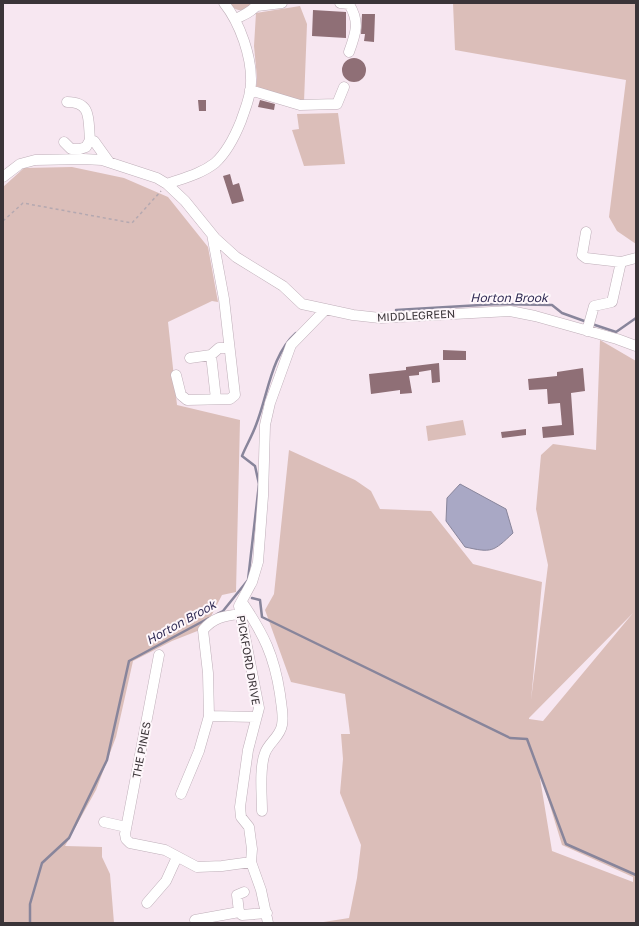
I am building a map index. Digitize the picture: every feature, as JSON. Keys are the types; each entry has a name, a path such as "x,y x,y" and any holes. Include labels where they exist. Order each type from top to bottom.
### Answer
{"street":[{"path":"167,184 200,172 215,162 237,130 248,101 252,82 247,52 236,19 224,3"},
{"path":"236,19 257,4 282,3"},
{"path":"340,3 349,4 356,16 355,37 348,52"},
{"path":"250,90 300,105 337,104 344,87"},
{"path":"64,142 71,149 80,149 86,147 90,140 85,108 78,102 67,102"},
{"path":"90,140 94,140 109,162"},
{"name":"MIDDLEGREEN","path":"3,177 20,164 35,160 83,158 109,162 157,178 167,184 185,201 212,234 236,257 283,286 302,304 353,316 380,318 510,312 535,316 618,339 636,346"},
{"path":"586,232 582,255 586,258 621,262 636,258"},
{"path":"176,375 180,392 184,399 230,399 235,396 224,299 212,234"},
{"path":"587,331 594,306 612,302 621,262"},
{"path":"181,794 199,751 209,716 208,673 203,630 209,622 241,607 252,582 258,562 263,496 264,426 270,403 291,345 326,309"},
{"path":"190,358 211,355 219,348 229,348"},
{"path":"211,355 216,399"},
{"path":"241,607 263,634 276,672 282,710 282,724 279,735 265,754 262,785 262,811"},
{"name":"PICKFORD DRIVE","path":"241,607 259,708 248,750 240,807 241,817 249,827 251,837 251,862 261,890 267,918"},
{"name":"THE PINES","path":"159,655 126,827 126,839 130,843 165,850 177,857"},
{"path":"209,716 256,717"},
{"path":"104,822 126,827"},
{"path":"147,903 166,881 177,857 197,867 222,866 251,862"},
{"path":"239,912 237,895 244,892"},
{"path":"195,920 239,912 242,915 267,918"}],"path":[{"path":"3,221 23,203 132,223 153,202 167,184"}],"shaded area":[{"path":"229,3 253,3 247,8 238,10"},
{"path":"453,3 636,3 636,244 617,231 609,217 626,80 455,50"},
{"path":"300,6 307,24 304,102 256,89 257,78 254,46 256,13"},
{"path":"338,113 345,164 304,166 292,130 299,129 297,114"},
{"path":"72,167 124,178 168,197 208,247 218,302 212,301 168,322 177,405 240,420 236,592 222,595 205,628 172,641 133,661 116,737 96,790 65,846 102,847 102,857 110,874 114,923 3,923 3,187 24,168"},
{"path":"600,340 636,361 636,923 317,923 349,918 357,878 361,845 340,793 343,759 341,734 350,734 345,694 291,682 265,610 274,594 289,450 355,480 371,491 380,509 431,511 473,564 542,582 531,700 548,565 536,509 541,455 553,444 596,450","holes":["633,613 543,721 529,719 529,718","538,766 562,845 633,877 633,882 552,851"]},
{"path":"463,420 466,435 428,441 426,426"}],"water":[{"path":"460,484 506,509 513,533 501,544 487,550 465,547 446,521 447,498"}],"building":[{"path":"313,10 346,12 346,38 312,36"},
{"path":"362,14 375,14 374,42 364,41 365,34 361,34"},
{"path":"354,58 363,61 366,70 363,79 354,82 345,79 342,70 345,61"},
{"path":"198,100 206,100 206,111 199,111"},
{"path":"260,100 275,104 274,110 258,107"},
{"path":"230,174 233,185 239,183 244,201 232,204 223,176"},
{"path":"443,350 466,351 466,360 443,360"},
{"path":"439,363 440,382 432,383 431,370 419,372 419,375 409,376 412,393 400,394 400,390 371,394 369,374 406,370 406,367"},
{"path":"583,368 585,391 571,393 574,435 543,438 542,427 562,425 560,403 548,404 547,389 529,390 528,379 557,376 557,372"},
{"path":"526,429 526,435 502,438 501,432"}],"waterway":[{"name":"Horton Brook","path":"396,310 498,304 552,305 562,313 587,322"},
{"name":"Horton Brook","path":"592,324 616,332 636,318"},
{"name":"Horton Brook","path":"217,614 223,611 248,580 259,484 255,466 242,456 253,433 271,376 281,352 296,333"},
{"path":"252,598 260,600 262,617 510,738 527,739 566,844 636,875"},
{"name":"Horton Brook","path":"30,923 30,904 42,863 69,838 107,760 129,661 209,618"}]}
